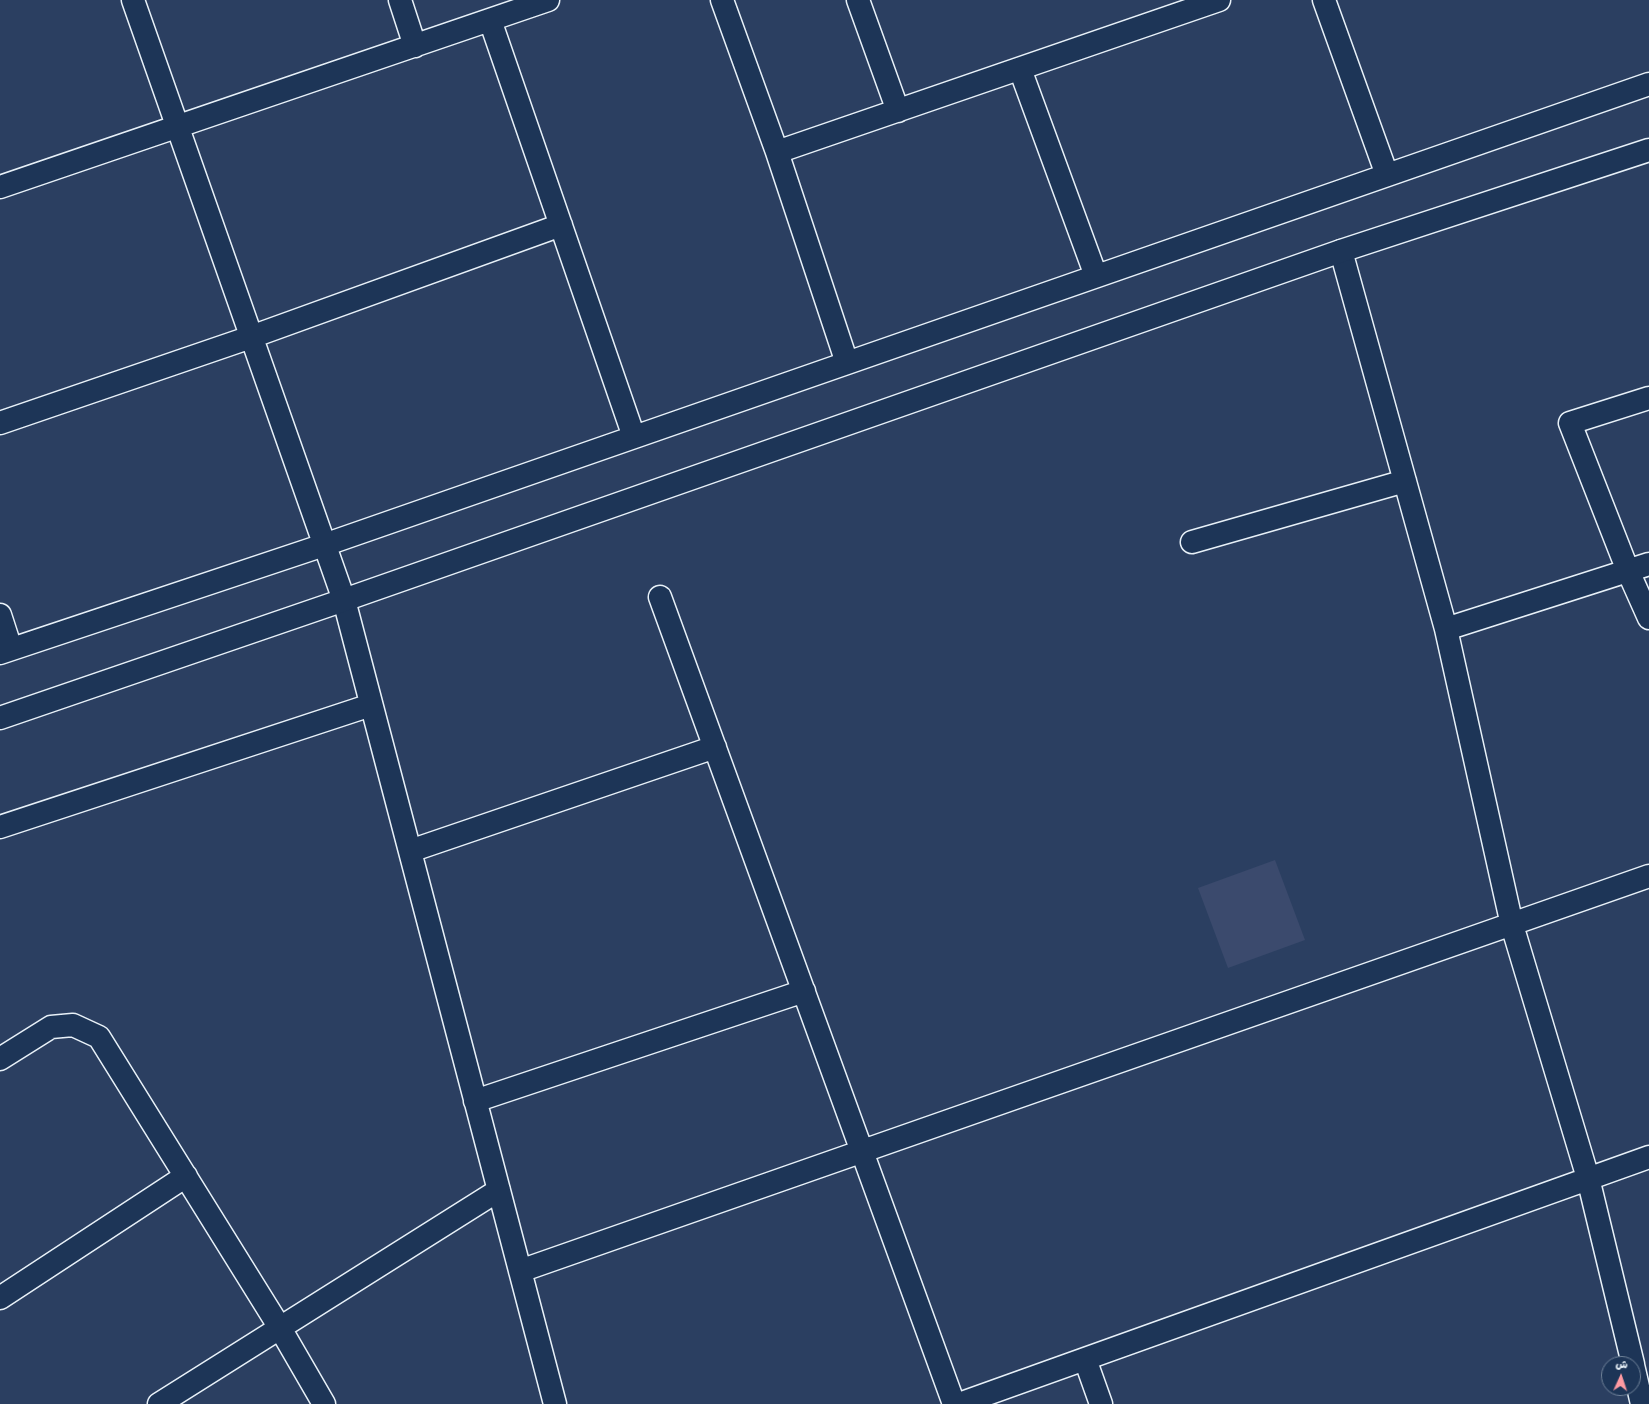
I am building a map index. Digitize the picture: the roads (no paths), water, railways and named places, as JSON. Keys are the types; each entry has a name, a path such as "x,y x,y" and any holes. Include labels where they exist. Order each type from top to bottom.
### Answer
{"street":[{"path":"133,0 344,600 555,1404"},
{"path":"400,0 415,46"},
{"path":"0,187 548,0"},
{"path":"722,0 777,152 847,363"},
{"path":"858,0 898,111"},
{"path":"777,152 1219,0"},
{"path":"1324,0 1387,175"},
{"path":"490,20 634,437"},
{"path":"1020,69 1096,276"},
{"path":"0,615 6,651 324,545 1649,84"},
{"path":"0,718 344,600 1341,251 1649,150"},
{"path":"0,423 251,337 561,225"},
{"path":"1341,251 1446,629 1512,925 1588,1178 1631,1356"},
{"path":"1649,398 1570,423 1628,571 1649,618"},
{"path":"1192,542 1405,481"},
{"path":"1446,629 1649,564"},
{"path":"660,597 954,1404"},
{"path":"0,827 371,705"},
{"path":"410,852 715,747"},
{"path":"520,1271 1649,876"},
{"path":"475,1101 804,991"},
{"path":"0,1059 51,1027 73,1025 99,1037 280,1328 324,1404"},
{"path":"959,1404 1649,1157"},
{"path":"0,1298 186,1176"},
{"path":"159,1404 499,1190"},
{"path":"1085,1359 1102,1404"}]}
